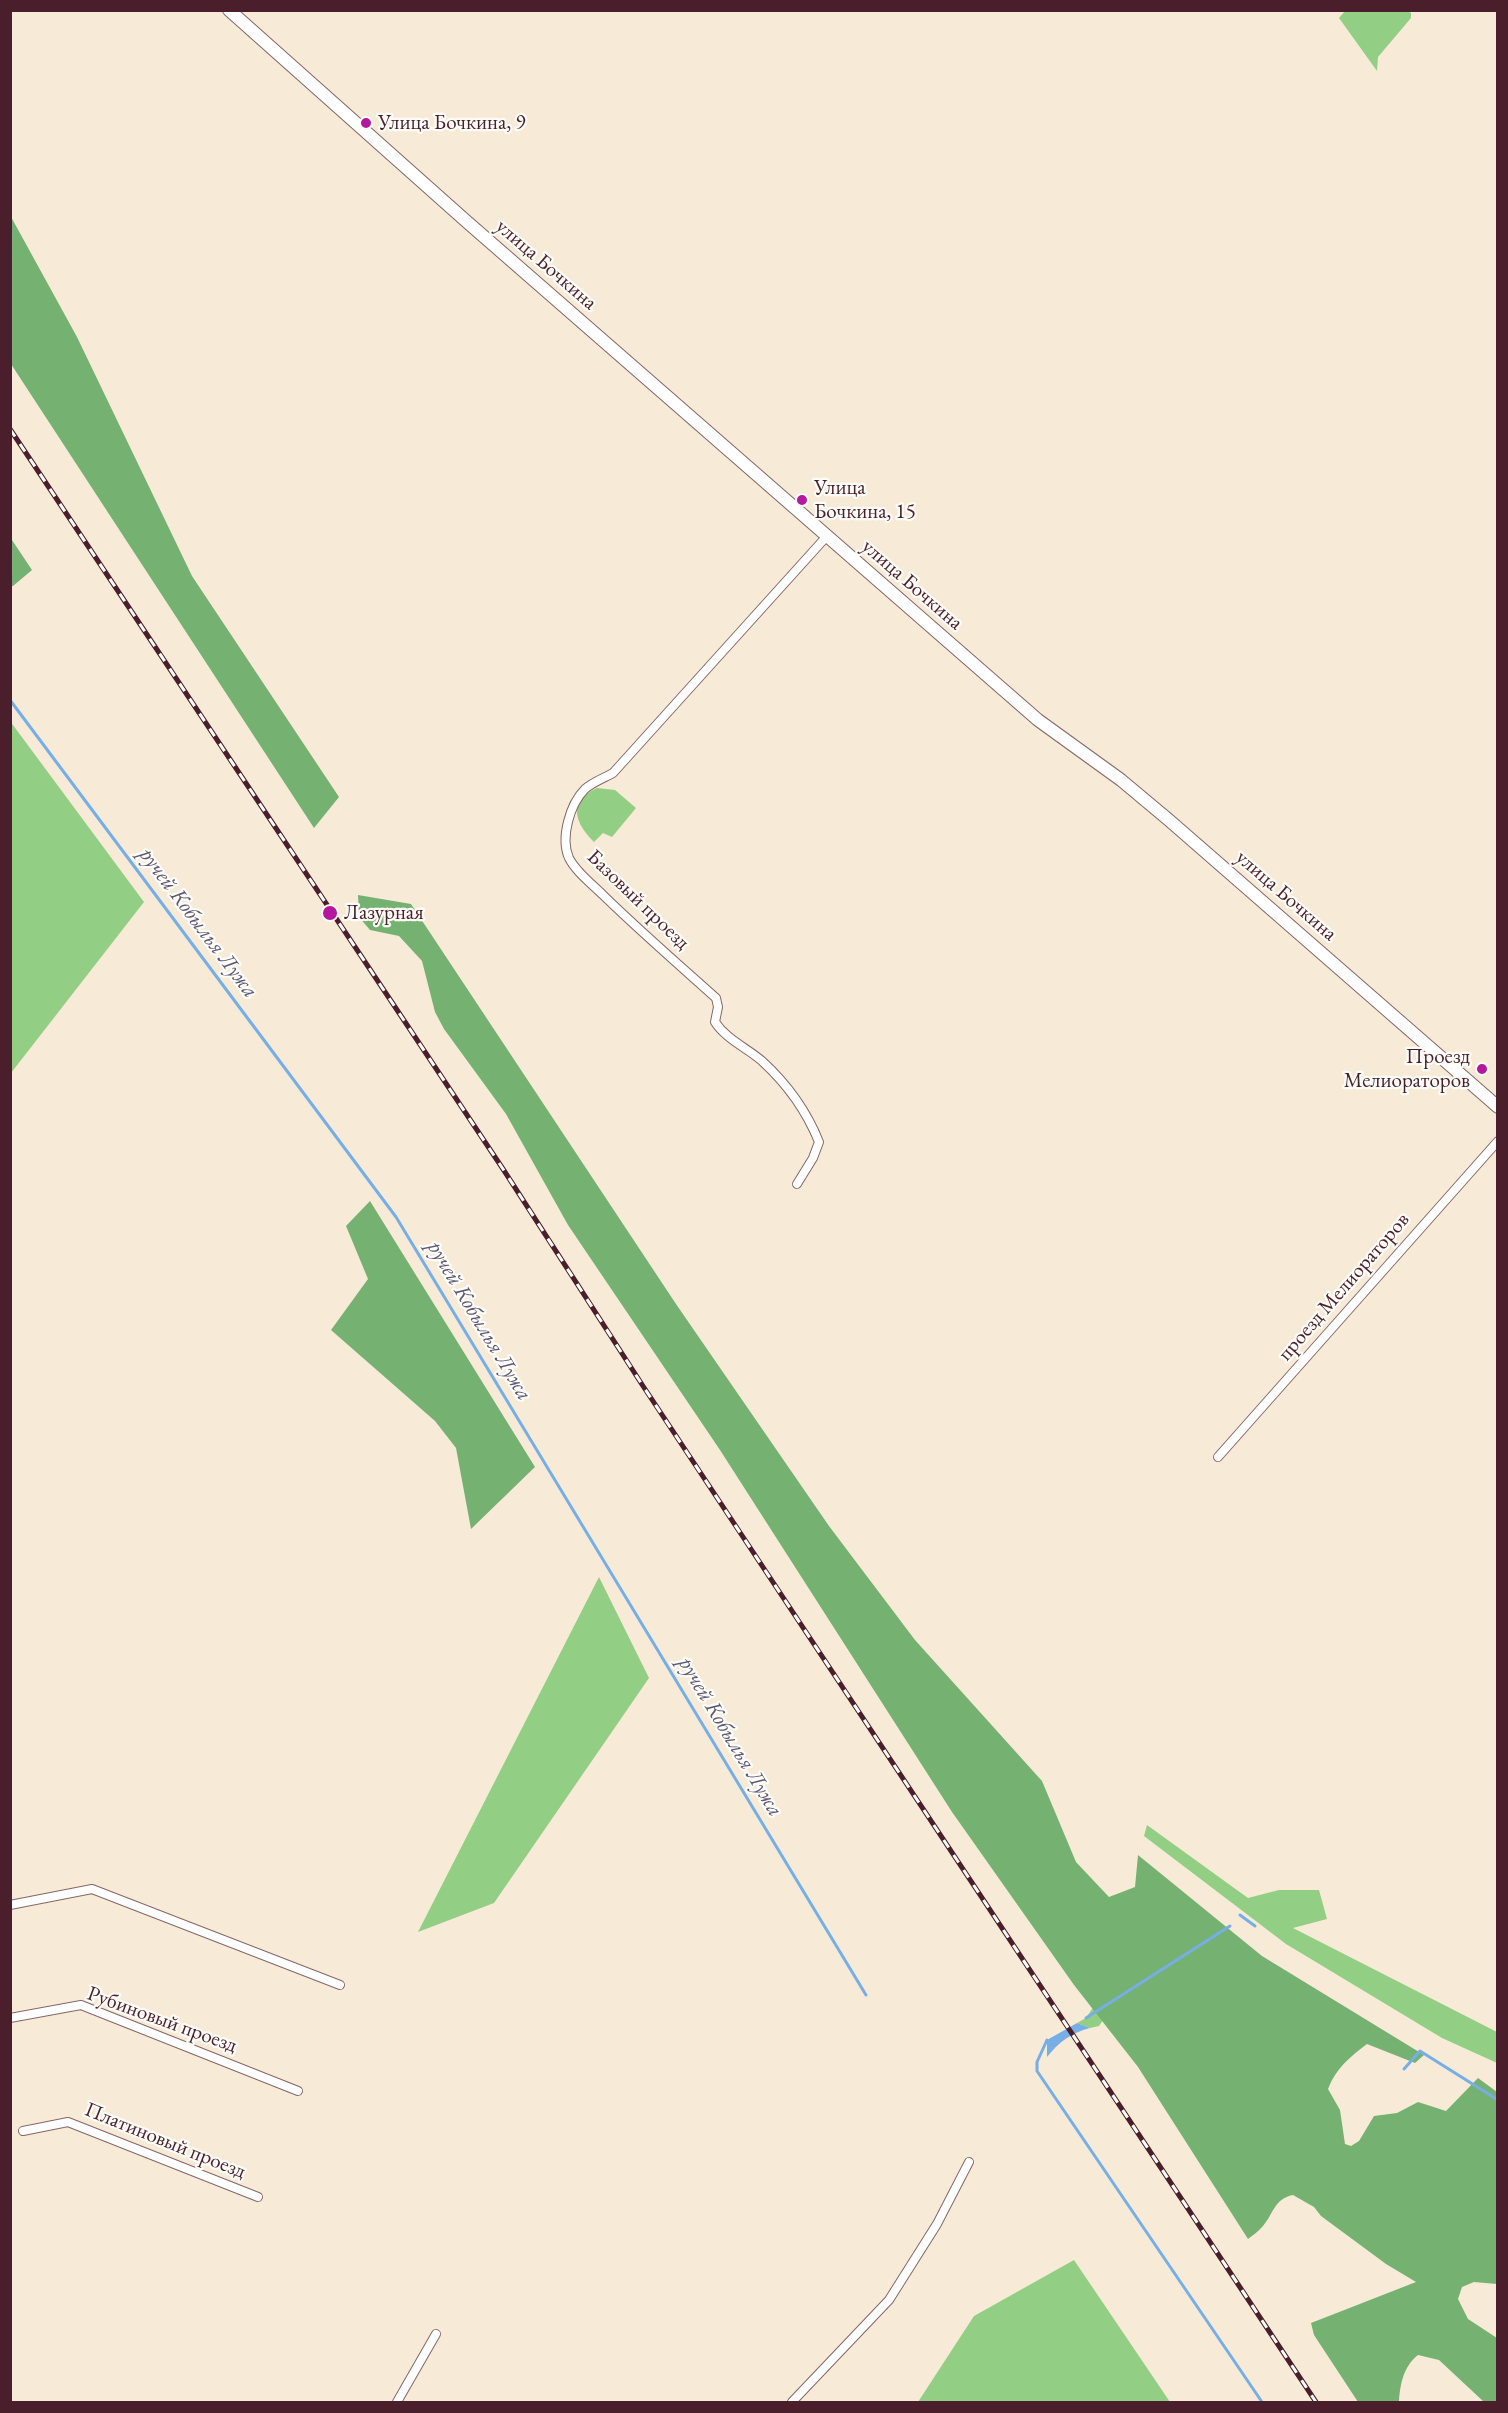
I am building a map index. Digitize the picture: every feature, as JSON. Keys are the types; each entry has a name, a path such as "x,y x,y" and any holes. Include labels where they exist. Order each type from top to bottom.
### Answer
{"street":[{"name":"улица Бочкина","path":"229,10 1038,720 1121,780 1179,828 1497,1107"},
{"name":"Базовый проезд","path":"797,1184 813,1158 819,1142 813,1127 791,1093 763,1062 720,1030 715,1022 718,1007 716,998 640,931 579,871 570,858 566,846 567,826 576,802 585,789 614,773 827,536"},
{"name":"проезд Мелиораторов","path":"1218,1457 1497,1141"},
{"path":"10,1905 92,1888 340,1985"},
{"name":"Рубиновый проезд","path":"10,2018 81,2005 298,2091"},
{"name":"Платиновый проезд","path":"23,2131 68,2122 258,2197"},
{"path":"792,2403 889,2300 937,2224 969,2162"},
{"path":"397,2403 436,2334"}],"green space":[{"path":"1345,11 1408,11 1411,13 1411,18 1378,57 1377,71 1339,18"},
{"path":"10,215 77,337 192,576 339,797 314,828 11,364"},
{"path":"10,537 32,570 13,586 11,586"},
{"path":"10,721 144,902 11,1073 10,1073"},
{"path":"597,788 615,790 636,808 612,837 603,833 594,842 582,828 577,813 581,800"},
{"path":"358,895 411,904 676,1304 829,1526 915,1640 1042,1781 1076,1862 1109,1897 1135,1887 1138,1855 1262,1956 1424,2055 1415,2063 1367,2044 1344,2064 1328,2089 1340,2110 1345,2144 1351,2146 1359,2141 1374,2116 1397,2113 1418,2102 1446,2111 1478,2078 1497,2092 1497,2284 1474,2282 1462,2287 1458,2299 1468,2319 1497,2338 1497,2402 1484,2402 1439,2360 1418,2355 1409,2365 1401,2383 1399,2402 1358,2402 1314,2335 1311,2323 1416,2282 1386,2264 1321,2216 1314,2207 1293,2195 1278,2203 1263,2226 1248,2239 1138,2067 1074,1985 952,1812 720,1450 568,1225 506,1114 444,1029 435,1012 422,961 399,936 370,930 359,917"},
{"path":"370,1201 535,1467 471,1529 456,1448 435,1421 331,1330 368,1279 346,1226"},
{"path":"599,1577 649,1678 494,1903 418,1932"},
{"path":"1147,1825 1248,1898 1279,1890 1319,1890 1327,1919 1293,1928 1497,2032 1497,2063 1442,2038 1286,1944 1144,1836"},
{"path":"1096,2003 1108,2013 1099,2026 1090,2028 1077,2023 1086,2018"},
{"path":"1074,2260 1170,2402 918,2402 974,2316"}],"water":[{"path":"1077,2023 1090,2028 1066,2039 1047,2057 1047,2040"}],"waterway":[{"name":"ручей Кобылья Лужа","path":"10,700 396,1217 866,1995"},
{"path":"1240,1915 1255,1926"},
{"path":"1086,2018 1230,1926"},
{"path":"1047,2040 1037,2062 1037,2071 1262,2402"},
{"path":"1404,2069 1420,2051 1498,2100"}],"railway":[{"path":"10,429 503,1169 643,1386 1316,2402"}],"place":[{"name":"Улица Бочкина, 9","path":"366,123"},
{"name":"Улица Бочкина, 15","path":"802,500"},
{"name":"Лазурная","path":"330,913"},
{"name":"Проезд Мелиораторов","path":"1482,1069"}]}
